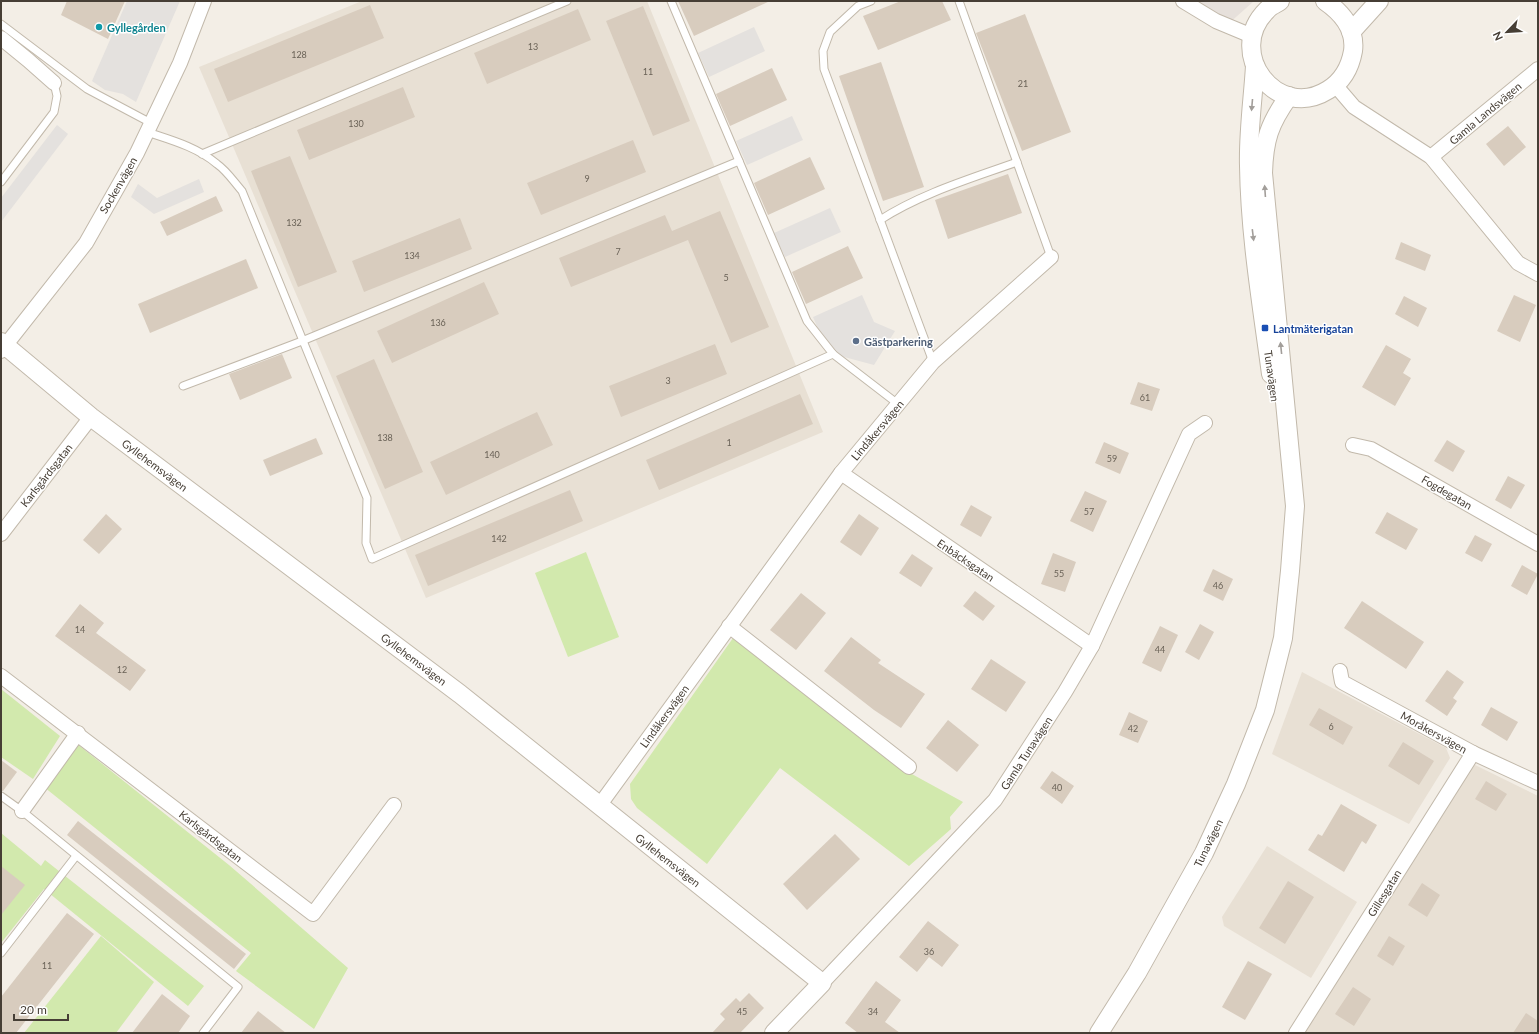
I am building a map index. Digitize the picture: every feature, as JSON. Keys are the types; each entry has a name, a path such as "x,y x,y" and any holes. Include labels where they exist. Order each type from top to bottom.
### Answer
{"street":[{"name":"Sockenvägen","path":"3,346 86,242 137,153 180,63 204,1"},
{"path":"1184,1 1216,21 1252,36"},
{"path":"1280,1 1267,9 1258,22 1252,36 1251,51 1255,66 1262,79 1273,89 1289,96 1305,98 1322,95 1336,86 1346,74 1354,47 1351,32 1345,19 1336,8 1324,1"},
{"path":"1351,32 1379,1"},
{"path":"1,38 54,83"},
{"name":"Tunavägen","path":"1255,66 1249,138 1249,168 1253,227 1288,508 1283,638"},
{"name":"Gamla Landsvägen","path":"1431,157 1538,69"},
{"path":"1336,86 1354,107 1431,157 1518,263 1538,274"},
{"name":"Tunavägen","path":"1099,1033 1137,973 1204,853 1236,784 1265,710 1283,638 1295,506 1263,173 1265,144 1269,128 1289,96"},
{"name":"Lindåkersvägen","path":"599,806 841,473 933,362 1051,258"},
{"name":"Gyllehemsvägen","path":"3,346 91,417 460,694 822,983"},
{"name":"Karlsgårdsgatan","path":"1,534 91,417"},
{"name":"Gamla Tunavägen","path":"774,1033 995,800 1065,692 1092,646 1189,434 1205,423"},
{"name":"Fogdegatan","path":"1353,445 1371,449 1538,544"},
{"name":"Enbäcksgatan","path":"841,473 1092,646"},
{"path":"729,626 909,767"},
{"name":"Moråkersvägen","path":"1340,670 1342,682 1473,753 1538,783"},
{"name":"Karlsgårdsgatan","path":"1,676 78,733 313,914 394,805"},
{"path":"22,811 78,733"},
{"name":"Gillesgatan","path":"1296,1033 1473,753"}],"lane":[{"path":"202,154 567,1"},
{"path":"671,1 807,321 833,354 898,404"},
{"path":"871,1 858,6 830,32 823,51 824,69 933,362"},
{"path":"959,1 1051,258"},
{"path":"1,24 87,89 149,127 188,146 218,164 242,191 367,498 366,542 372,559 833,354"},
{"path":"1,182 54,112 57,96 54,83"},
{"path":"183,386 302,341 739,161"},
{"path":"880,220 901,207 930,193 1016,162"},
{"path":"1,796 22,811 238,987 203,1033"},
{"path":"1,953 76,856"}],"shaded area":[{"path":"127,1 180,1 136,102 123,94 105,90 92,81"},
{"path":"362,1 647,1 823,432 426,598 199,67"},
{"path":"1183,1 1254,1 1227,25"},
{"path":"754,27 765,51 709,77 698,53"},
{"path":"792,116 803,140 747,165 736,141"},
{"path":"57,125 68,134 1,222 1,198"},
{"path":"199,179 204,192 154,214 131,197 138,184 157,198"},
{"path":"830,208 841,232 785,257 774,233"},
{"path":"862,295 874,322 895,331 874,365 833,354 819,331 813,317"},
{"path":"1302,672 1446,748 1450,758 1409,824 1272,754"},
{"path":"1471,763 1538,796 1538,1033 1303,1033"},
{"path":"1267,846 1357,902 1311,978 1224,926 1222,917"}],"green space":[{"path":"586,552 619,637 568,657 535,573"},
{"path":"733,638 910,773 963,802 950,817 951,829 909,866 780,768 707,864 637,808 631,799 630,784"},
{"path":"1,689 60,736 33,779 1,757"},
{"path":"76,743 229,865 348,968 314,1029 236,971 251,953 44,787"},
{"path":"1,833 41,866 45,860 204,986 188,1006 44,889 1,943"},
{"path":"101,936 154,982 116,1033 24,1033"}],"building":[{"name":"Gyllegården","path":"67,1 125,1 108,39 61,15"},
{"path":"678,1 770,1 694,36"},
{"path":"901,1 942,1 951,20 878,50 863,16"},
{"path":"370,5 384,38 228,102 214,69"},
{"path":"643,6 690,121 653,136 606,21"},
{"path":"578,9 591,40 487,84 474,53"},
{"path":"1025,14 1071,132 1022,151 976,33"},
{"path":"881,62 924,187 883,201 839,76"},
{"path":"772,68 787,100 730,126 716,94"},
{"path":"403,87 415,117 309,160 297,130"},
{"path":"1508,126 1526,147 1504,166 1486,144"},
{"path":"633,140 646,172 541,215 527,183"},
{"path":"290,156 337,272 298,287 251,171"},
{"path":"810,157 825,189 768,215 754,183"},
{"path":"1008,174 1022,213 948,239 935,200"},
{"path":"216,196 223,211 167,236 160,222"},
{"path":"720,211 769,327 731,343 688,240 571,287 559,258 665,215 672,231"},
{"path":"460,218 472,249 364,292 352,261"},
{"path":"1401,242 1431,255 1425,271 1395,259"},
{"path":"848,246 863,278 806,304 792,272"},
{"path":"246,259 258,288 150,333 138,304"},
{"path":"484,282 499,314 392,363 377,331"},
{"path":"1514,295 1536,305 1520,342 1497,331"},
{"path":"1404,296 1427,308 1418,327 1395,314"},
{"path":"715,344 727,374 621,417 609,386"},
{"path":"1386,345 1411,359 1403,373 1411,378 1395,406 1362,387"},
{"path":"282,354 292,378 240,400 229,374"},
{"path":"374,359 423,472 385,489 336,376"},
{"path":"1138,382 1160,389 1152,411 1130,404"},
{"path":"800,394 813,424 659,490 646,460"},
{"path":"537,412 553,445 446,495 430,462"},
{"path":"316,438 323,454 270,476 263,460"},
{"path":"1447,440 1465,451 1453,472 1434,461"},
{"path":"1104,442 1129,453 1120,474 1095,463"},
{"path":"1508,476 1525,485 1511,509 1495,500"},
{"path":"570,490 583,521 428,586 415,555"},
{"path":"1085,491 1107,501 1093,532 1070,521"},
{"path":"971,505 992,517 981,537 960,525"},
{"path":"1387,512 1418,529 1406,550 1375,533"},
{"path":"106,514 122,529 99,554 83,540"},
{"path":"859,514 879,528 861,556 840,542"},
{"path":"1475,535 1492,544 1482,562 1465,553"},
{"path":"1053,553 1076,562 1065,592 1041,584"},
{"path":"912,554 933,568 921,587 899,573"},
{"path":"1522,565 1538,574 1527,595 1511,586"},
{"path":"1213,569 1233,579 1223,601 1203,591"},
{"path":"975,591 995,606 983,621 963,606"},
{"path":"801,593 826,613 796,650 770,630"},
{"path":"1362,601 1424,642 1406,669 1344,628"},
{"path":"80,604 104,623 96,633 146,670 130,691 55,636"},
{"path":"1200,624 1214,632 1199,660 1185,652"},
{"path":"1160,626 1178,635 1161,672 1142,663"},
{"path":"851,637 881,660 878,663 925,694 901,728 874,710 824,671"},
{"path":"991,659 1026,682 1006,712 971,689"},
{"path":"1447,670 1464,682 1453,698 1457,701 1447,716 1425,701"},
{"path":"1491,707 1518,722 1507,741 1481,725"},
{"path":"1319,708 1353,727 1343,745 1309,725"},
{"path":"1129,712 1148,721 1138,743 1119,735"},
{"path":"948,720 979,745 957,772 926,748"},
{"path":"1403,742 1434,761 1419,785 1388,766"},
{"path":"1,760 17,772 3,791 1,791"},
{"path":"1052,771 1074,786 1062,804 1040,788"},
{"path":"1486,781 1507,794 1496,811 1475,799"},
{"path":"1341,804 1377,825 1366,844 1362,841 1344,872 1308,850 1318,834 1322,836"},
{"path":"78,821 246,954 234,969 67,835"},
{"path":"835,834 860,859 807,910 783,884"},
{"path":"1,866 25,885 1,915"},
{"path":"1288,881 1314,897 1285,944 1259,928"},
{"path":"1422,883 1440,895 1427,917 1408,905"},
{"path":"67,913 94,934 16,1033 1,1033 1,997"},
{"path":"928,921 959,945 942,967 929,957 917,972 899,957"},
{"path":"1389,936 1405,946 1393,966 1377,956"},
{"path":"1248,961 1272,974 1245,1020 1222,1007"},
{"path":"876,981 901,1000 885,1022 900,1033 858,1033 845,1023"},
{"path":"1353,987 1371,999 1354,1026 1335,1014"},
{"path":"749,993 764,1008 740,1033 712,1033 725,1019 720,1014 736,998 740,1002"},
{"path":"162,994 190,1016 178,1033 132,1033"},
{"path":"258,1011 286,1033 241,1033"},
{"path":"1526,1013 1538,1021 1538,1033 1513,1033"}],"place":[{"name":"Gyllegården","path":"99,27"},
{"name":"Lantmäterigatan","path":"1265,328"},
{"name":"Gästparkering","path":"856,341"}]}
